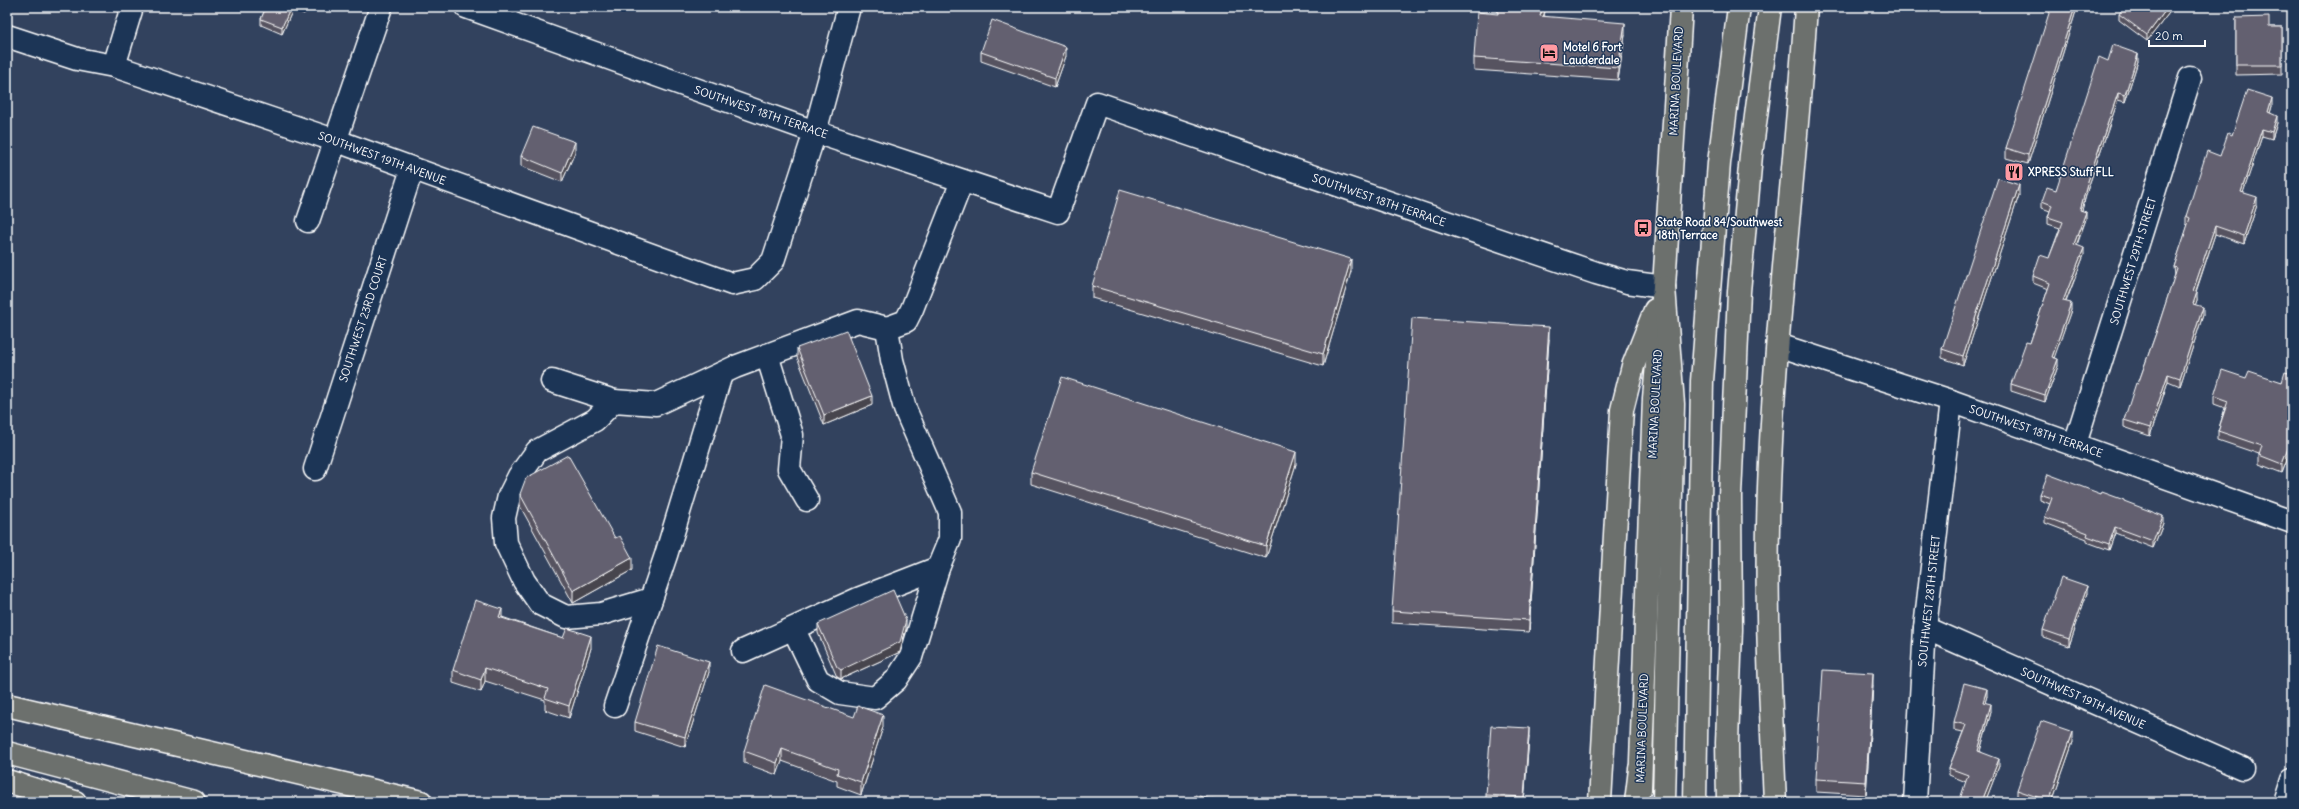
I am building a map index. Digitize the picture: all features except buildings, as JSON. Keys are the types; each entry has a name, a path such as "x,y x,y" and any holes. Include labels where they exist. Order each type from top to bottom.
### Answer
{"main road":[{"name":"MARINA BOULEVARD","path":"1640,802 1654,398 1664,287 1680,7"},
{"path":"1695,802 1702,373 1719,163 1738,7"},
{"path":"1728,802 1734,745 1730,496 1739,292 1751,155 1770,7"},
{"path":"1775,802 1769,634 1768,525 1778,345 1806,7"},
{"path":"1600,802 1622,410 1633,366 1664,287"},
{"path":"1664,287 1673,404 1664,802"},
{"path":"7,705 421,802"},
{"path":"1734,745 1744,802"},
{"path":"7,753 194,802"},
{"path":"1636,802 1640,768"},
{"path":"7,781 75,802"}],"street":[{"path":"114,66 132,7"},
{"path":"308,221 381,7"},
{"name":"SOUTHWEST 18TH TERRACE","path":"466,7 815,132 1058,212 1097,103 1596,274 1627,282 1664,287"},
{"path":"815,132 848,7"},
{"name":"SOUTHWEST 19TH AVENUE","path":"7,36 77,59 114,66 336,141 732,284 755,279 773,261 815,132"},
{"name":"SOUTHWEST 29TH STREET","path":"2076,444 2190,78"},
{"name":"SOUTHWEST 23RD COURT","path":"315,469 412,169"},
{"path":"552,381 614,401 656,404 767,355 858,321 887,328 906,321 962,181"},
{"path":"794,630 818,680 840,693 875,698 896,680 911,657 938,568 950,539 950,512 905,409 892,360 887,328"},
{"name":"SOUTHWEST 18TH TERRACE","path":"1778,345 1951,401 2076,444 2292,522"},
{"path":"767,355 792,435 789,469 807,500"},
{"path":"615,706 651,599 721,374"},
{"path":"614,401 595,420 538,451 519,476 509,496 504,518 506,543 524,581 540,604 566,617 601,614 651,599"},
{"name":"SOUTHWEST 28TH STREET","path":"1915,802 1925,628 1951,401"},
{"path":"743,651 794,630 858,599 938,568"},
{"name":"SOUTHWEST 19TH AVENUE","path":"1925,628 2242,768"},
{"path":"2285,802 2292,780"}],"place":[{"name":"Motel 6 Fort Lauderdale","path":"1549,53"},
{"name":"XPRESS Stuff FLL","path":"2014,172"},
{"name":"State Road 84/Southwest 18th Terrace","path":"1643,228"}]}
